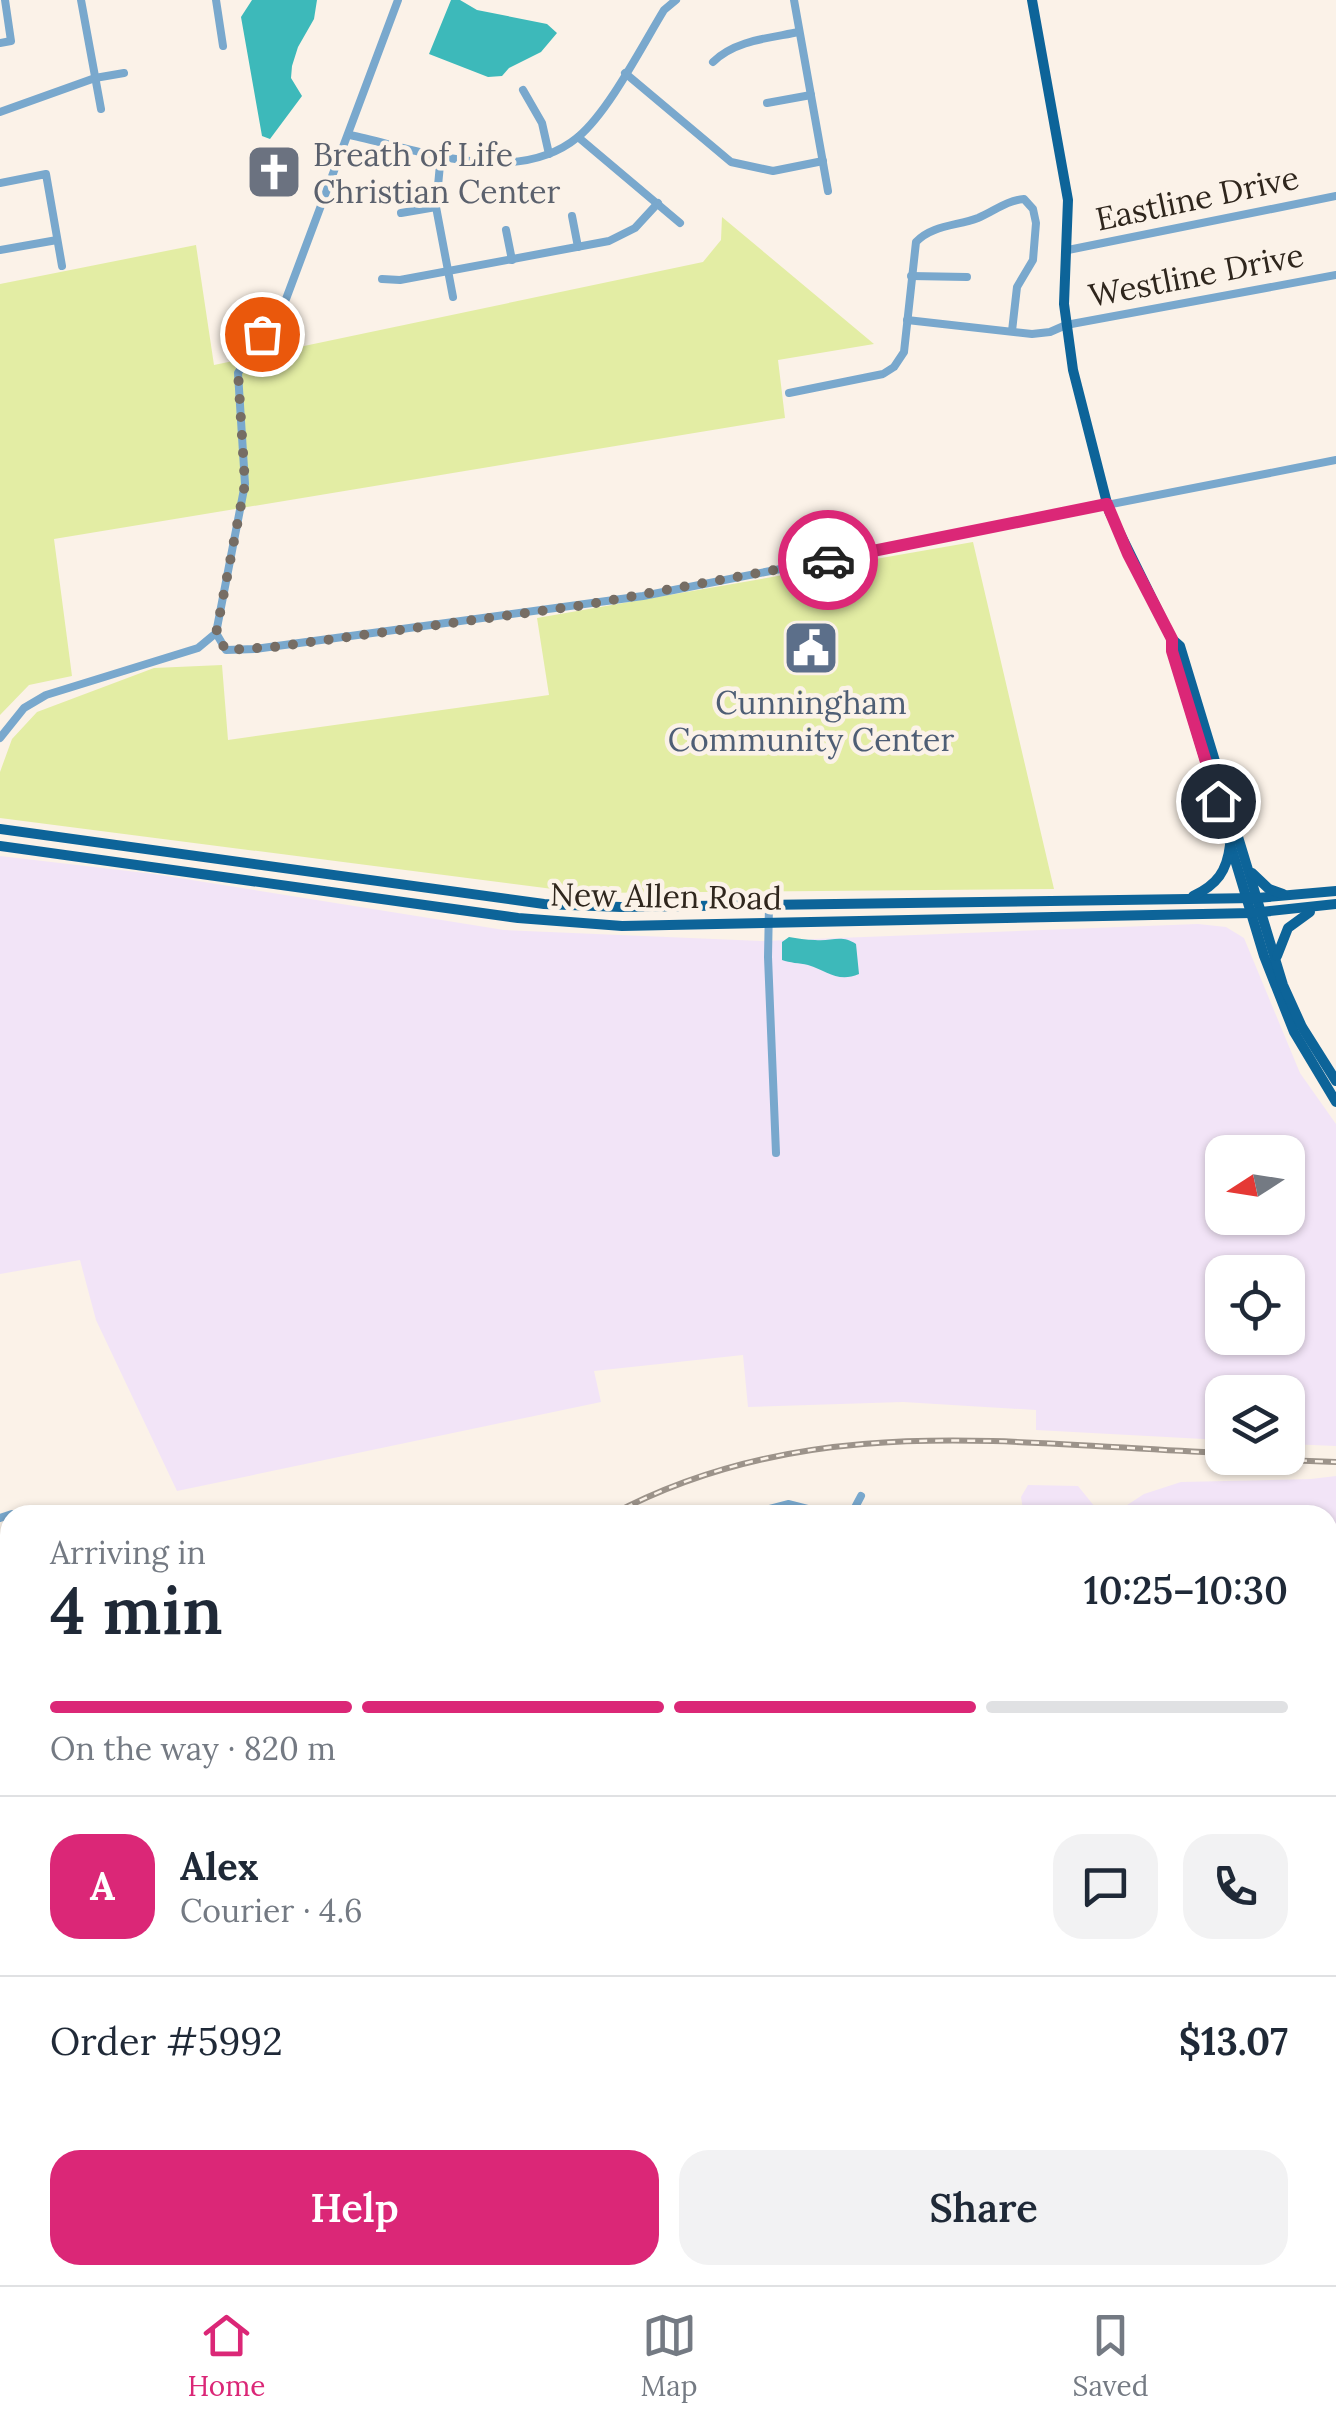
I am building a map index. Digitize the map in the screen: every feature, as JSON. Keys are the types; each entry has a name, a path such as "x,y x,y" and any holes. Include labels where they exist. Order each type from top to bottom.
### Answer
{"main road":[{"path":"1032,0 1065,178 1066,326 1073,370 1107,504 1128,554 1172,639 1180,646 1249,868 1253,898"},
{"path":"1172,639 1172,651 1230,839 1291,1006 1336,1081"},
{"name":"New Allen Road","path":"0,828 544,904 621,907 1253,898 1336,891"},
{"path":"1191,898 1217,882 1228,861 1230,839"},
{"name":"New Allen Road","path":"0,846 518,918 622,926 1257,913 1336,904"},
{"path":"211,875 212,866 218,862 239,862"},
{"path":"1249,868 1269,889 1298,895"},
{"path":"1276,962 1288,928 1322,907"},
{"path":"1257,913 1259,938 1289,1020 1336,1102"},
{"path":"1223,914 1248,926 1259,938"}],"street":[{"path":"0,43 11,41 5,0"},
{"path":"81,0 100,109"},
{"path":"216,0 223,46"},
{"path":"0,738 24,708 46,695 198,648 216,634 245,484 238,372 286,299 398,0"},
{"path":"350,135 502,166 549,154 578,136 664,10 676,0"},
{"path":"794,0 828,190"},
{"path":"713,62 738,45 799,32"},
{"path":"0,112 95,78 124,72"},
{"path":"624,73 730,162 772,170 823,161"},
{"path":"523,90 542,122 549,154"},
{"path":"767,103 811,95"},
{"path":"578,136 680,224"},
{"path":"442,154 436,207 453,296"},
{"path":"0,183 46,174 62,266"},
{"name":"Eastline Drive","path":"1068,250 1336,196"},
{"path":"789,393 883,374 898,363 904,352 916,242 924,234 979,218 1010,200 1024,198 1033,209 1036,222 1034,260 1018,287 1012,331"},
{"path":"382,278 395,281 448,272 623,235 658,204"},
{"path":"401,213 436,207"},
{"path":"572,216 578,247"},
{"path":"506,230 512,260"},
{"path":"0,250 57,240"},
{"name":"Westline Drive","path":"907,320 1050,332 1336,274"},
{"path":"911,276 967,276"},
{"path":"198,648 274,647 585,605 1336,460"},
{"path":"216,634 226,650"},
{"path":"769,905 776,1153"},
{"path":"856,1505 861,1496"},
{"path":"784,1505 792,1505"}],"shaded area":[{"path":"0,856 154,874 504,930 761,941 1198,924 1226,927 1244,938 1300,1073 1336,1124 1336,1446 1305,1445 1305,1375 1205,1375 1205,1439 1036,1430 1036,1410 903,1402 748,1407 743,1355 594,1371 601,1402 177,1491 96,1320 80,1260 0,1274"},
{"path":"1336,1476 1336,1505 1127,1505 1144,1494 1181,1482"},
{"path":"1028,1485 1078,1486 1093,1505 1022,1505 1021,1497"}],"green space":[{"path":"722,217 874,344 778,360 785,418 54,539 72,676 29,685 0,715 0,284 196,245 214,365 703,262 721,240"},
{"path":"973,542 1054,889 584,893 0,818 0,772 12,739 37,712 154,668 222,665 228,740 549,695 537,618"}],"water":[{"path":"252,0 317,0 314,19 292,66 291,78 302,96 270,139 262,136 241,17"},
{"path":"451,0 460,0 477,10 547,24 557,33 541,52 509,68 502,76 488,77 429,54"},
{"path":"789,937 851,941 856,944 859,974 839,977 782,960 782,942"}],"railway":[{"path":"633,1505 685,1482 759,1460 835,1447 987,1441 1205,1452"},
{"path":"1305,1461 1336,1462"}],"way so far":[{"path":"262,334 238,372 245,484 216,634 226,650 585,605 828,560"}],"place":[{"name":"Breath of Life Christian Center","path":"274,172"},
{"name":"Cunningham Community Center","path":"811,648"}],"route":[{"path":"828,560 1107,504 1172,639 1172,651 1218,801"}]}
